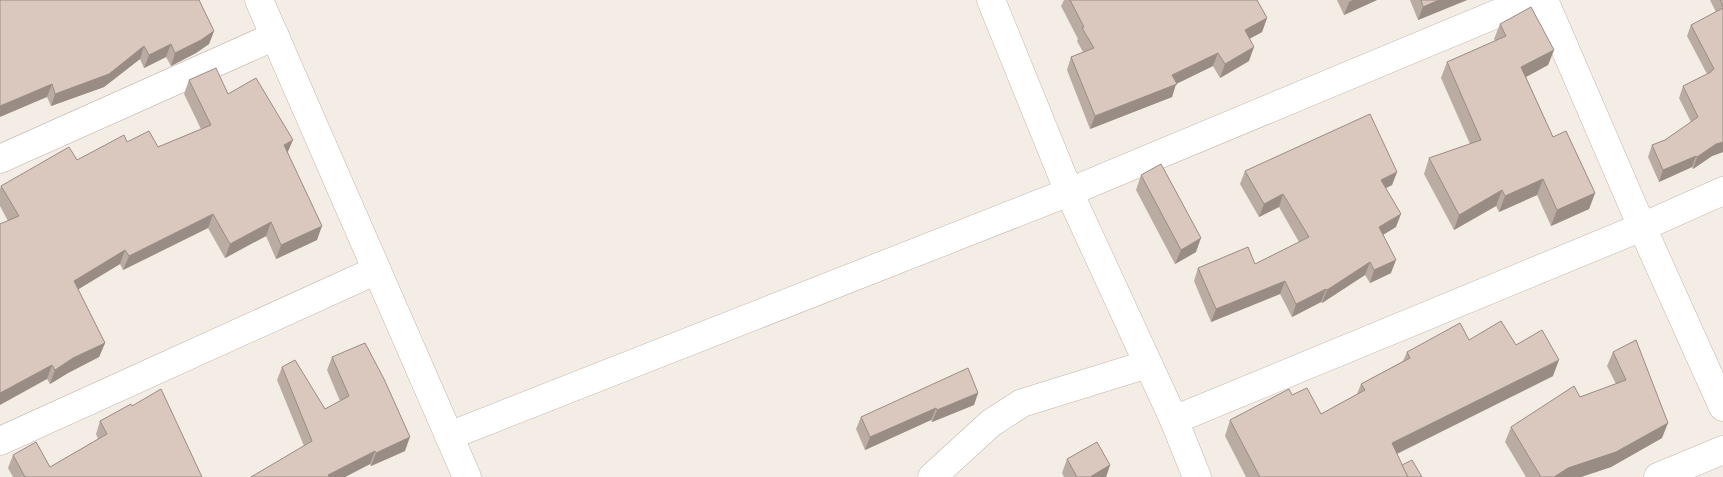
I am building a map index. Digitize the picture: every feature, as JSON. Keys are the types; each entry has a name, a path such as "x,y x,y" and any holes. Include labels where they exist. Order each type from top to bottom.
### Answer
{"street":[{"path":"259,0 467,477"},
{"path":"991,0 1069,192 1174,420 1197,477"},
{"path":"449,436 1069,192 1530,0"},
{"path":"1544,0 1642,227 1723,407"},
{"path":"0,159 275,36"},
{"path":"1174,420 1723,192"},
{"path":"0,441 377,270"},
{"path":"932,477 991,423 1022,403 1148,364"},
{"path":"1658,477 1723,450"}],"building":[{"path":"0,0 199,0 214,31 175,53 171,44 149,55 144,46 109,74 55,94 52,84 0,106"},
{"path":"1070,0 1257,0 1267,18 1245,30 1254,47 1225,64 1218,53 1172,75 1177,84 1095,116 1071,57 1094,48 1082,28 1084,27"},
{"path":"1421,0 1439,0 1423,7"},
{"path":"1531,7 1554,50 1521,67 1553,137 1566,131 1595,193 1557,210 1543,179 1505,196 1502,190 1459,215 1429,158 1481,140 1447,62 1506,36 1500,24"},
{"path":"1723,8 1723,142 1716,144 1697,157 1663,170 1652,145 1665,140 1698,117 1683,86 1714,69 1691,25"},
{"path":"216,68 228,94 256,78 293,140 284,145 322,226 281,245 271,222 230,244 213,214 129,256 125,250 74,281 105,343 73,358 55,370 52,365 0,393 0,224 19,216 1,186 69,147 77,160 124,135 127,142 149,131 158,147 211,125 189,80"},
{"path":"1370,114 1397,172 1381,180 1401,214 1379,227 1396,260 1374,270 1370,262 1327,290 1296,304 1285,281 1216,309 1198,268 1248,247 1255,264 1309,237 1283,194 1264,204 1245,171"},
{"path":"1161,164 1201,238 1181,250 1141,175"},
{"path":"1501,321 1516,345 1542,330 1559,360 1392,443 1408,477 1260,477 1230,420 1289,389 1292,395 1307,388 1321,414 1365,390 1361,384 1410,358 1407,352 1460,323 1469,340"},
{"path":"1636,340 1668,423 1616,452 1568,468 1554,477 1541,477 1511,427 1574,386 1580,397 1626,380 1613,352"},
{"path":"365,343 384,379 410,437 376,453 375,451 328,475 329,477 251,477 312,441 282,367 295,360 325,409 349,396 332,357"},
{"path":"968,368 978,393 937,410 936,408 870,437 861,417"},
{"path":"161,389 202,477 25,477 13,455 36,442 50,467 107,434 100,421 131,404 132,406"},
{"path":"1097,442 1110,465 1090,477 1077,477 1067,459"},
{"path":"1412,460 1422,477 1408,477 1402,465"}]}
